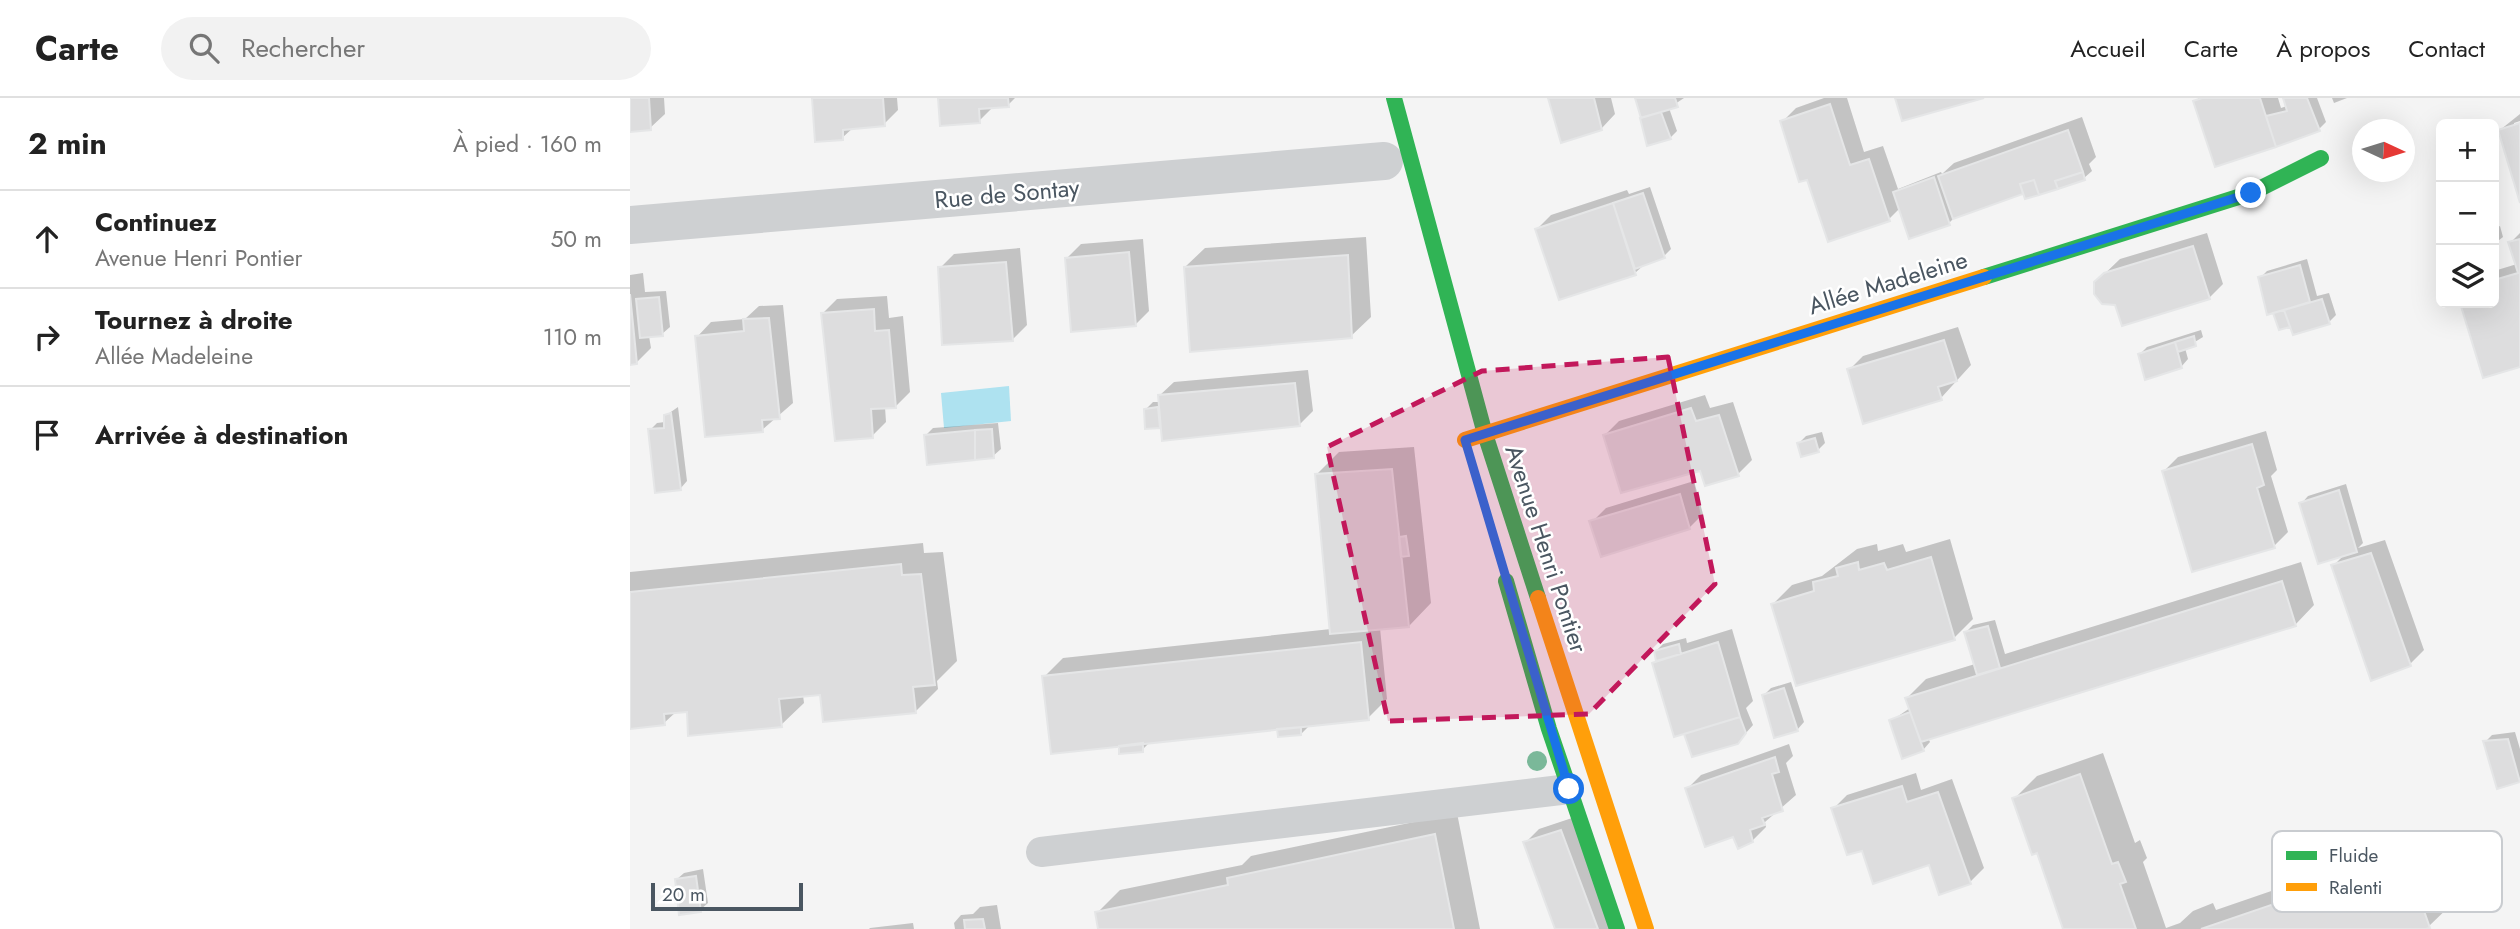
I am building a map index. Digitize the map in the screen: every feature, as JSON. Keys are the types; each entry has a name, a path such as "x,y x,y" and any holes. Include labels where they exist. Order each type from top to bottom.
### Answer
{"street":[{"name":"Avenue Henri Pontier","path":"1394,98 1485,434 1646,929"},
{"name":"Allée Madeleine","path":"1465,440 2251,193 2321,158"},
{"name":"Rue de Sontay","path":"630,225 1384,161"},
{"name":"Avenue Henri Pontier","path":"1499,559 1569,789 1617,929"}],"lane":[{"path":"1041,852 1569,789"}],"highlighted area":[{"path":"1668,357 1715,584 1589,714 1388,721 1327,447 1482,371"}],"water":[{"path":"1009,386 1011,421 944,428 941,393"}],"building":[{"path":"630,98 649,98 651,130 630,132"},
{"path":"812,98 883,98 885,126 843,130 843,140 815,142"},
{"path":"938,98 1008,98 1009,107 979,109 980,123 940,126"},
{"path":"1548,98 1594,98 1602,130 1561,143"},
{"path":"1635,98 1675,98 1678,107 1641,118"},
{"path":"1895,98 1984,98 1902,121"},
{"path":"2202,98 2260,98 2276,147 2215,167 2193,101"},
{"path":"2283,98 2307,98 2320,131 2276,147 2266,116 2287,111"},
{"path":"1830,104 1850,165 1869,159 1890,221 1828,242 1807,180 1799,182 1780,121"},
{"path":"1661,112 1671,139 1647,146 1640,118"},
{"path":"2520,123 2520,203 2499,133 2499,130"},
{"path":"2068,130 2083,172 2055,181 2058,189 2039,195 2034,180 2020,184 2023,194 1953,219 1938,176"},
{"path":"2083,172 2085,180 2058,189 2055,181"},
{"path":"1934,177 1950,225 1909,239 1893,192"},
{"path":"2034,180 2039,195 2025,199 2020,184"},
{"path":"1643,193 1665,258 1635,269 1613,203"},
{"path":"1613,203 1636,275 1559,300 1535,229"},
{"path":"2520,239 2520,367 2483,378 2462,308 2499,308 2499,279 2518,273 2508,242"},
{"path":"2193,246 2210,299 2122,326 2115,305 2102,304 2094,294 2094,282 2104,273"},
{"path":"1129,252 1136,326 1071,332 1065,258"},
{"path":"1348,255 1352,338 1190,352 1184,267"},
{"path":"1006,262 1013,341 942,345 938,267"},
{"path":"2300,265 2310,302 2267,315 2258,277"},
{"path":"630,294 637,364 630,365"},
{"path":"659,297 663,336 640,338 636,299"},
{"path":"2322,299 2330,324 2293,335 2284,310"},
{"path":"874,309 875,331 889,330 896,408 871,409 873,438 835,441 821,313"},
{"path":"2284,310 2290,327 2279,330 2273,313"},
{"path":"769,318 780,419 762,420 763,432 705,437 695,336 744,331 743,319"},
{"path":"2194,336 2196,346 2178,352 2175,342"},
{"path":"1944,340 1957,381 1938,387 1942,400 1863,424 1847,369"},
{"path":"2175,342 2182,368 2145,380 2138,354"},
{"path":"1295,383 1300,426 1162,441 1158,395"},
{"path":"1158,407 1160,428 1145,429 1144,409"},
{"path":"1691,408 1696,421 1719,415 1739,476 1705,486 1700,471 1621,493 1603,435"},
{"path":"671,413 681,490 655,493 648,429 664,428 664,415"},
{"path":"992,429 994,458 975,460 975,430"},
{"path":"975,430 975,460 927,465 924,435"},
{"path":"1815,438 1819,452 1801,457 1797,443"},
{"path":"2252,444 2264,485 2257,488 2275,548 2192,572 2162,471"},
{"path":"1392,469 1409,627 1330,634 1315,474"},
{"path":"2339,490 2357,552 2318,564 2299,503"},
{"path":"1680,494 1690,529 1601,557 1589,521"},
{"path":"1406,536 1409,556 1401,557 1399,537"},
{"path":"2371,553 2411,666 2371,681 2331,565"},
{"path":"1931,557 1955,640 1796,686 1771,604 1814,591 1813,582 1838,576 1836,568 1858,562 1859,570 1884,563 1887,570"},
{"path":"901,564 902,575 921,574 935,685 913,687 916,713 823,722 820,695 779,699 782,727 688,736 687,712 664,714 665,725 630,729 630,592"},
{"path":"2282,581 2296,626 1921,742 1905,698"},
{"path":"1988,626 2000,668 1977,675 1964,632"},
{"path":"1361,642 1369,720 1051,754 1042,676"},
{"path":"1718,642 1740,717 1674,737 1652,663"},
{"path":"1679,644 1681,654 1656,661 1654,651"},
{"path":"1784,688 1798,731 1774,738 1762,695"},
{"path":"1910,712 1924,751 1902,759 1889,720"},
{"path":"1740,717 1746,733 1738,744 1692,757 1684,734"},
{"path":"1301,727 1301,735 1278,737 1277,729"},
{"path":"2508,739 2520,782 2497,789 2483,741"},
{"path":"1143,743 1143,752 1119,754 1119,746"},
{"path":"1775,757 1779,772 1772,774 1783,811 1762,818 1765,825 1750,830 1753,842 1738,849 1733,837 1705,847 1685,788"},
{"path":"2080,774 2112,864 2118,862 2126,882 2120,884 2136,929 2063,929 2037,853 2032,855 2012,798"},
{"path":"1902,786 1907,802 1938,792 1971,884 1939,895 1929,865 1873,884 1862,851 1847,855 1831,808"},
{"path":"1561,830 1598,929 1555,929 1523,842"},
{"path":"1435,834 1454,929 1098,929 1095,912 1228,885 1227,878"},
{"path":"696,876 701,912 679,915 675,879"},
{"path":"2272,905 2272,912 2424,912 2430,928 2426,929 2201,929"},
{"path":"983,919 985,929 965,929 964,920"}],"traffic: fast":[{"path":"1394,98 1485,434 1538,598"},
{"path":"1984,277 2251,193 2321,158"},
{"path":"1506,581 1549,729 1617,929"}],"traffic: slow":[{"path":"1465,440 1984,277"},
{"path":"1538,598 1646,929"}],"route":[{"path":"1569,789 1465,440 2251,193"}]}
